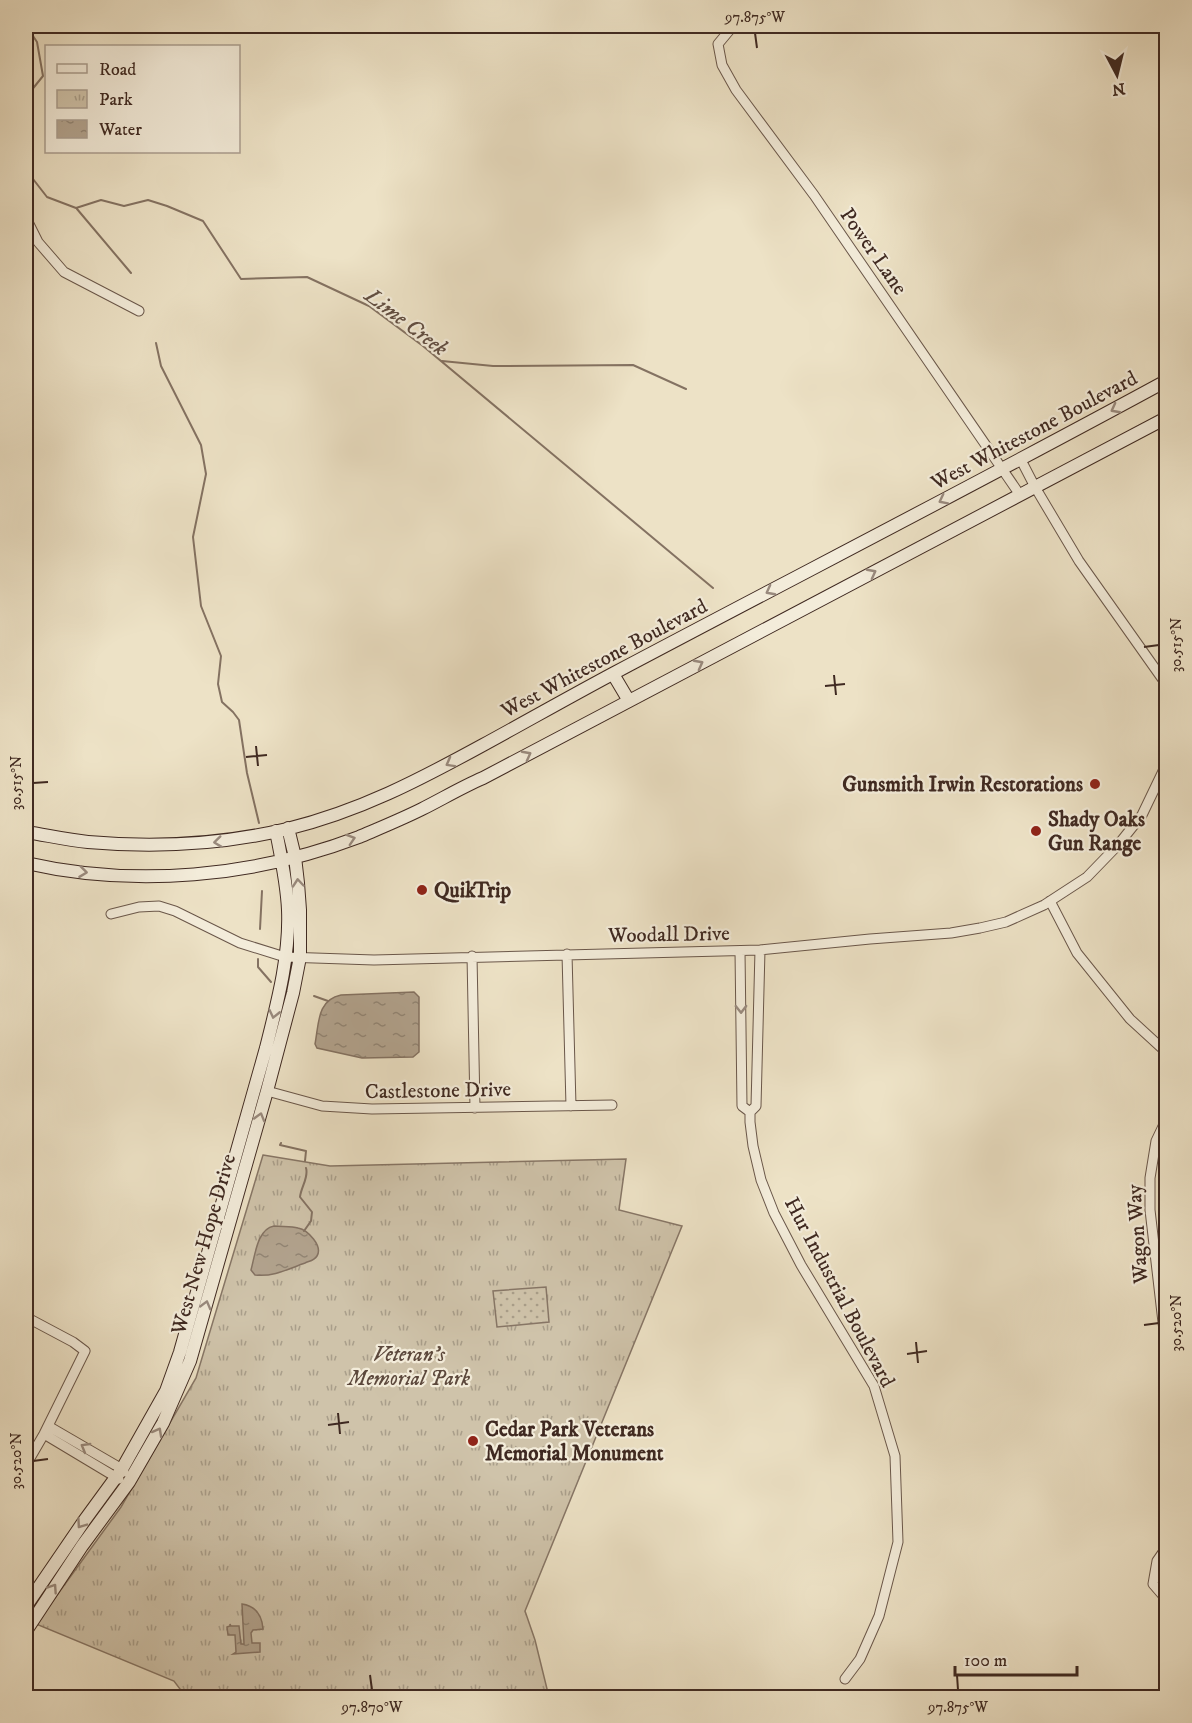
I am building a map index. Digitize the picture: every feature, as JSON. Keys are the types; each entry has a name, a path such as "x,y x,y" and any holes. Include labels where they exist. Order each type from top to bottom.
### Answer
{"main road":[{"name":"West Whitestone Boulevard","path":"26,832 85,842 191,845 282,830 368,803 416,782 614,674 1167,381"},
{"path":"26,863 121,876 216,872 282,861 358,837 419,810 1167,418"},
{"path":"614,674 629,701"},
{"name":"West New Hope Drive","path":"26,1631 82,1546 129,1482 163,1423 190,1361 267,1091 293,993 300,957 300,910 295,857 282,830"},
{"name":"West New Hope Drive","path":"26,1606 119,1473 166,1390 183,1343 278,998 288,929 282,861 282,830"}],"street":[{"name":"Power Lane","path":"732,26 718,44 722,65 736,90 814,195 1020,495"},
{"path":"26,218 38,242 64,272 139,310"},
{"path":"1021,460 1078,561 1167,684"},
{"name":"Woodall Drive","path":"111,914 139,907 159,906 175,911 240,943 285,957 374,960 740,951 951,933 1006,921 1050,901 1087,876 1119,845 1142,814 1167,765"},
{"path":"1050,901 1077,953 1130,1019 1167,1052"},
{"name":"Hur Industrial Boulevard","path":"760,950 756,1106 750,1112 750,1122 761,1180 774,1213 801,1265 874,1386 895,1456 898,1542 879,1616 860,1659 845,1679"},
{"path":"740,951 742,1106 750,1112"},
{"path":"567,954 571,1106"},
{"path":"472,956 475,1108"},
{"name":"Castlestone Drive","path":"267,1091 322,1107 372,1109 612,1105"},
{"name":"Wagon Way","path":"1167,1119 1156,1141 1150,1178 1150,1210 1167,1348"},
{"path":"26,1317 73,1342 85,1351 26,1465"},
{"path":"46,1430 119,1473 129,1482"},
{"path":"1167,1548 1157,1561 1153,1584 1167,1599"}],"green space":[{"name":"Veteran's Memorial Park","path":"263,1155 330,1166 626,1159 619,1210 682,1226 525,1611 535,1640 549,1697 186,1697 174,1681 36,1624 121,1507 196,1378"},
{"path":"546,1287 549,1322 497,1327 493,1291"}],"water":[{"path":"414,992 419,997 419,1052 413,1057 362,1058 317,1048 315,1044 320,1014 327,1002 333,998 341,995"},
{"path":"274,1226 302,1229 316,1243 317,1256 311,1261 281,1272 255,1275 251,1270 260,1238 268,1228"},
{"path":"242,1604 255,1609 261,1620 263,1629 253,1630 251,1633 252,1643 260,1643 260,1652 233,1654 236,1652 235,1635 228,1635 227,1627 230,1624 239,1626 241,1644 244,1644"}],"waterway":[{"name":"Lime Creek","path":"26,97 43,76 37,42 31,33"},
{"name":"Lime Creek","path":"26,170 47,197 76,208 101,200 124,206 148,200 203,221 241,279 307,277 369,306 423,346 713,588"},
{"path":"77,209 131,273"},
{"path":"156,343 161,366 201,445 206,474 193,537 201,606 221,656 218,684 222,702 239,720 247,773 259,823"},
{"path":"442,361 493,366 633,365 686,389"},
{"path":"260,929 262,891"},
{"path":"258,959 258,967 271,982"},
{"path":"314,996 328,1001"},
{"path":"281,1143 280,1145 306,1151 305,1161"},
{"path":"304,1231 311,1221 312,1212 300,1197 306,1168"}],"place":[{"name":"Gunsmith Irwin Restorations","path":"1095,784"},
{"name":"Shady Oaks Gun Range","path":"1036,831"},
{"name":"QuikTrip","path":"422,890"},
{"name":"Cedar Park Veterans Memorial Monument","path":"473,1441"}]}
